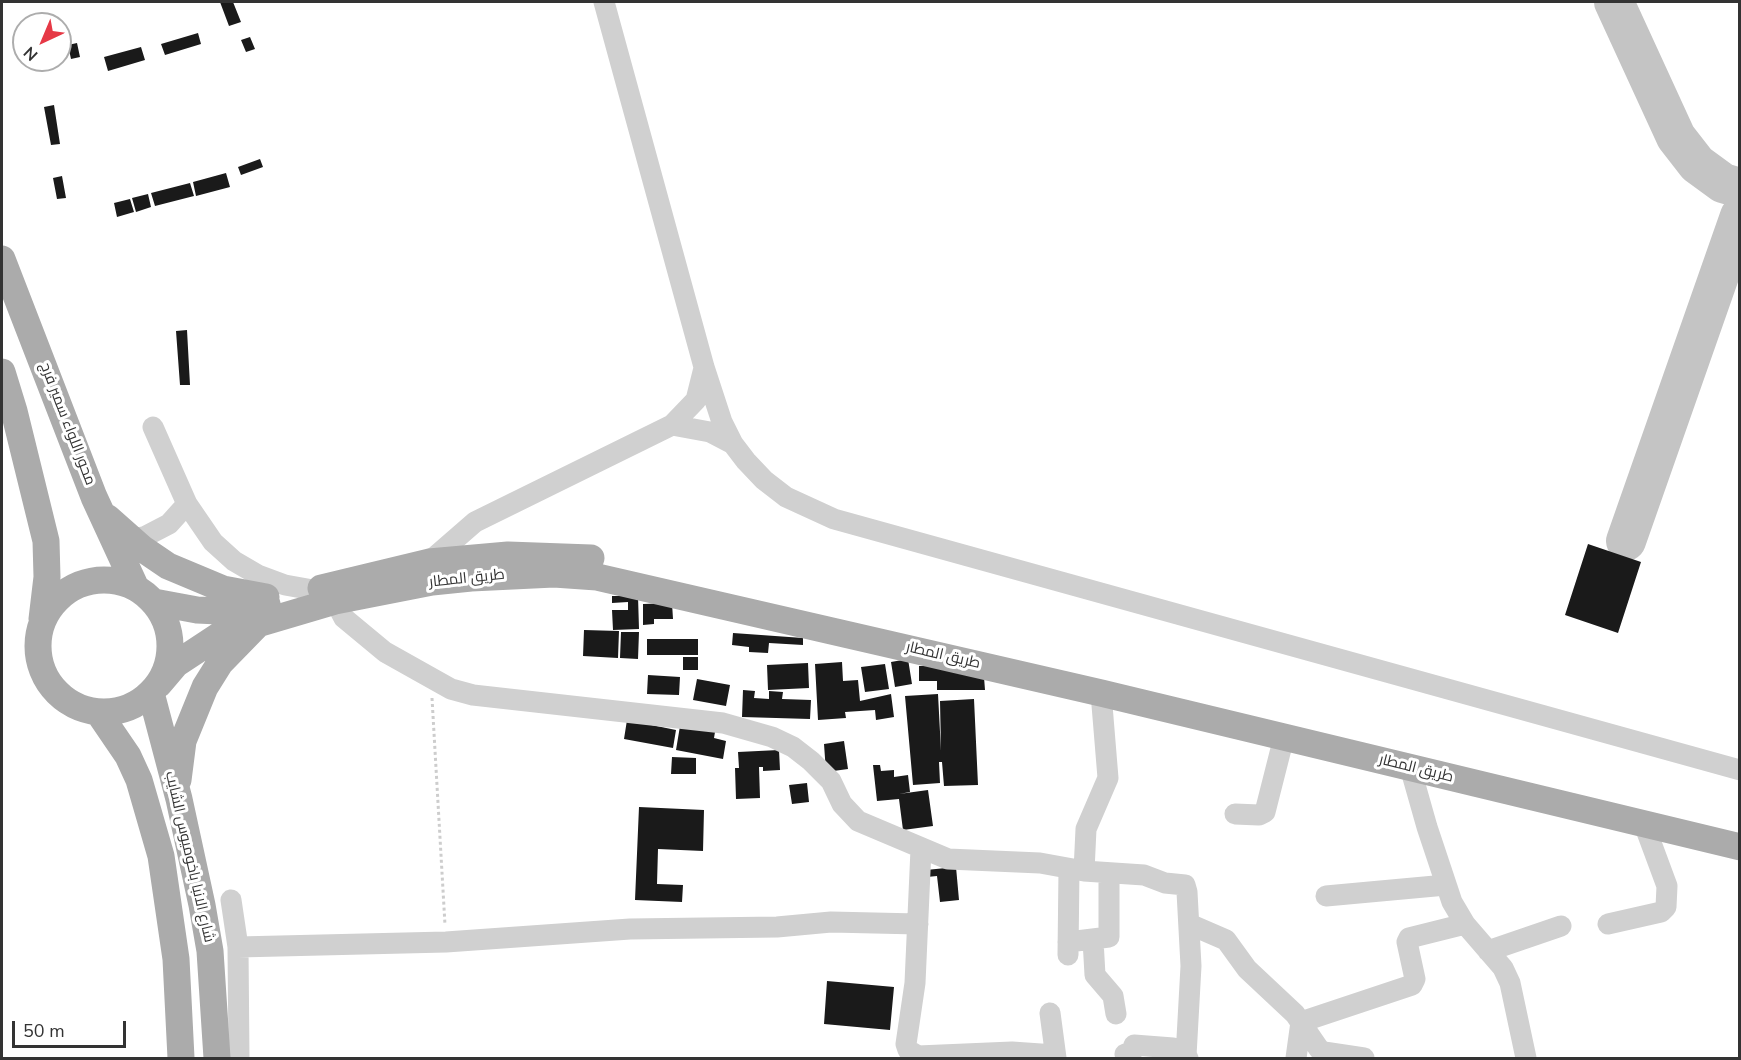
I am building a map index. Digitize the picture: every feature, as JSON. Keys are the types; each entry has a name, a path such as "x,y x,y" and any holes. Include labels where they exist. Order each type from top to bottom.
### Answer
{"main road":[{"name":"محور اللواء سمير فرج","path":"2,259 99,508 145,595"},
{"path":"2,372 46,540 47,577 37,646 39,659 49,683 67,701 98,712 129,708 155,688 168,661 169,636 145,595 109,580 81,584 58,598 42,621"},
{"path":"99,508 131,539 168,566 195,579 253,596 282,599"},
{"name":"طريق المطار","path":"145,595 197,610 219,611 262,605 282,599 324,596 508,555 544,555 628,565 1573,797 1644,824 1740,847"},
{"name":"طريق المطار","path":"430,572 597,577 1410,767 1740,828"},
{"name":"طريق المطار","path":"155,688 176,664 220,634 261,621 324,596"},
{"path":"179,799 178,770 192,714 220,663 261,621"},
{"name":"شارع الانبا باخوميوس الشايب","path":"155,688 210,951 217,1059"},
{"name":"شارع الانبا باخوميوس الشايب","path":"98,712 128,756 139,780 161,856 176,959 181,1059"}],"street":[{"path":"604,2 704,367 733,444 764,480 786,496 834,519 1740,771"},
{"path":"430,572 475,522 672,425 696,400 704,367"},
{"path":"672,425 710,432 733,444"},
{"path":"153,427 187,504 213,542 234,561 258,575 324,596 369,640 431,680 451,689 473,694 585,706 746,728 793,747 811,761 831,782 842,804 858,822 921,849 953,860 1040,863 1076,870 1144,875 1185,885 1191,966 1186,1017 1187,1057"},
{"path":"131,539 144,537 163,528 187,504"},
{"path":"1101,693 1108,778 1086,829 1076,870 1068,949 1110,937 1109,873"},
{"path":"1235,814 1259,815 1265,812 1284,737"},
{"path":"1410,767 1426,827 1452,902 1465,924 1503,968 1510,983 1526,1059"},
{"path":"1608,924 1662,912 1666,907 1666,886 1644,824"},
{"path":"921,849 915,983 906,1044 912,1054 944,1057 1012,1052 1056,1057 1050,1013"},
{"path":"1326,896 1446,885"},
{"path":"231,900 238,947 239,1059"},
{"path":"238,947 446,942 760,919 918,924"},
{"path":"1189,924 1222,937 1247,969 1301,1022 1315,1044 1324,1052 1364,1059"},
{"path":"1301,1022 1412,985 1415,979 1407,942 1409,939 1465,924"},
{"path":"1488,951 1561,926"},
{"path":"1093,940 1095,975 1113,996 1116,1014"},
{"path":"1296,1059 1301,1022"},
{"path":"1130,1044 1173,1048 1187,1057"}],"path":[{"path":"431,680 446,942"}],"building":[{"path":"220,2 233,2 241,22 229,26"},
{"path":"198,33 201,44 165,55 161,44"},
{"path":"250,37 255,49 246,52 241,40"},
{"path":"77,43 80,57 72,59 72,44"},
{"path":"141,47 145,60 108,71 104,57"},
{"path":"54,105 60,144 51,145 44,107"},
{"path":"260,159 263,167 241,175 238,167"},
{"path":"226,173 230,187 196,196 193,182"},
{"path":"62,176 66,198 57,199 53,178"},
{"path":"190,183 194,196 155,206 151,193"},
{"path":"148,194 151,207 136,212 132,198"},
{"path":"130,199 134,212 117,217 114,203"},
{"path":"187,330 190,385 180,385 176,331"},
{"path":"1588,544 1641,562 1618,633 1565,615"},
{"path":"612,596 638,596 639,629 613,630 612,610 628,610 628,602 612,603"},
{"path":"672,603 673,619 654,619 654,624 643,625 643,604"},
{"path":"584,630 619,631 618,658 583,656"},
{"path":"621,632 639,632 638,659 620,658"},
{"path":"733,633 803,638 803,645 769,643 768,653 749,652 749,647 732,645"},
{"path":"647,639 698,639 698,655 647,655"},
{"path":"683,657 698,657 698,670 683,670"},
{"path":"908,659 912,684 895,687 891,662"},
{"path":"842,662 843,681 858,680 860,701 891,694 894,717 876,720 875,710 845,712 846,718 818,720 815,664"},
{"path":"808,663 809,688 768,690 767,665"},
{"path":"885,664 889,689 865,692 861,667"},
{"path":"919,666 937,666 984,677 985,690 937,690 937,681 919,681"},
{"path":"648,675 680,677 679,695 647,694"},
{"path":"697,679 730,685 726,706 693,700"},
{"path":"743,690 755,691 754,698 769,699 769,691 783,692 782,699 811,700 810,719 742,717"},
{"path":"938,694 941,751 940,701 974,699 978,785 944,786 942,762 939,762 940,783 913,785 905,696"},
{"path":"627,720 676,730 673,748 624,739"},
{"path":"681,720 716,726 714,738 726,741 723,759 676,750"},
{"path":"844,741 848,769 826,772 824,744"},
{"path":"779,750 780,770 763,771 763,767 759,767 760,798 736,799 735,768 739,768 738,752"},
{"path":"672,757 696,758 696,774 671,774"},
{"path":"873,765 880,765 881,771 894,770 894,777 908,775 910,792 899,794 928,790 933,826 903,830 899,799 877,801"},
{"path":"807,783 809,802 792,804 789,785"},
{"path":"639,807 704,810 703,851 658,849 657,884 683,885 682,902 635,900"},
{"path":"956,867 959,900 940,902 937,876 927,877 926,870"},
{"path":"827,981 894,987 890,1030 824,1024"}],"taxiway":[{"path":"1614,2 1676,137 1697,164 1723,183 1740,188"},
{"path":"1626,541 1740,216"}]}
